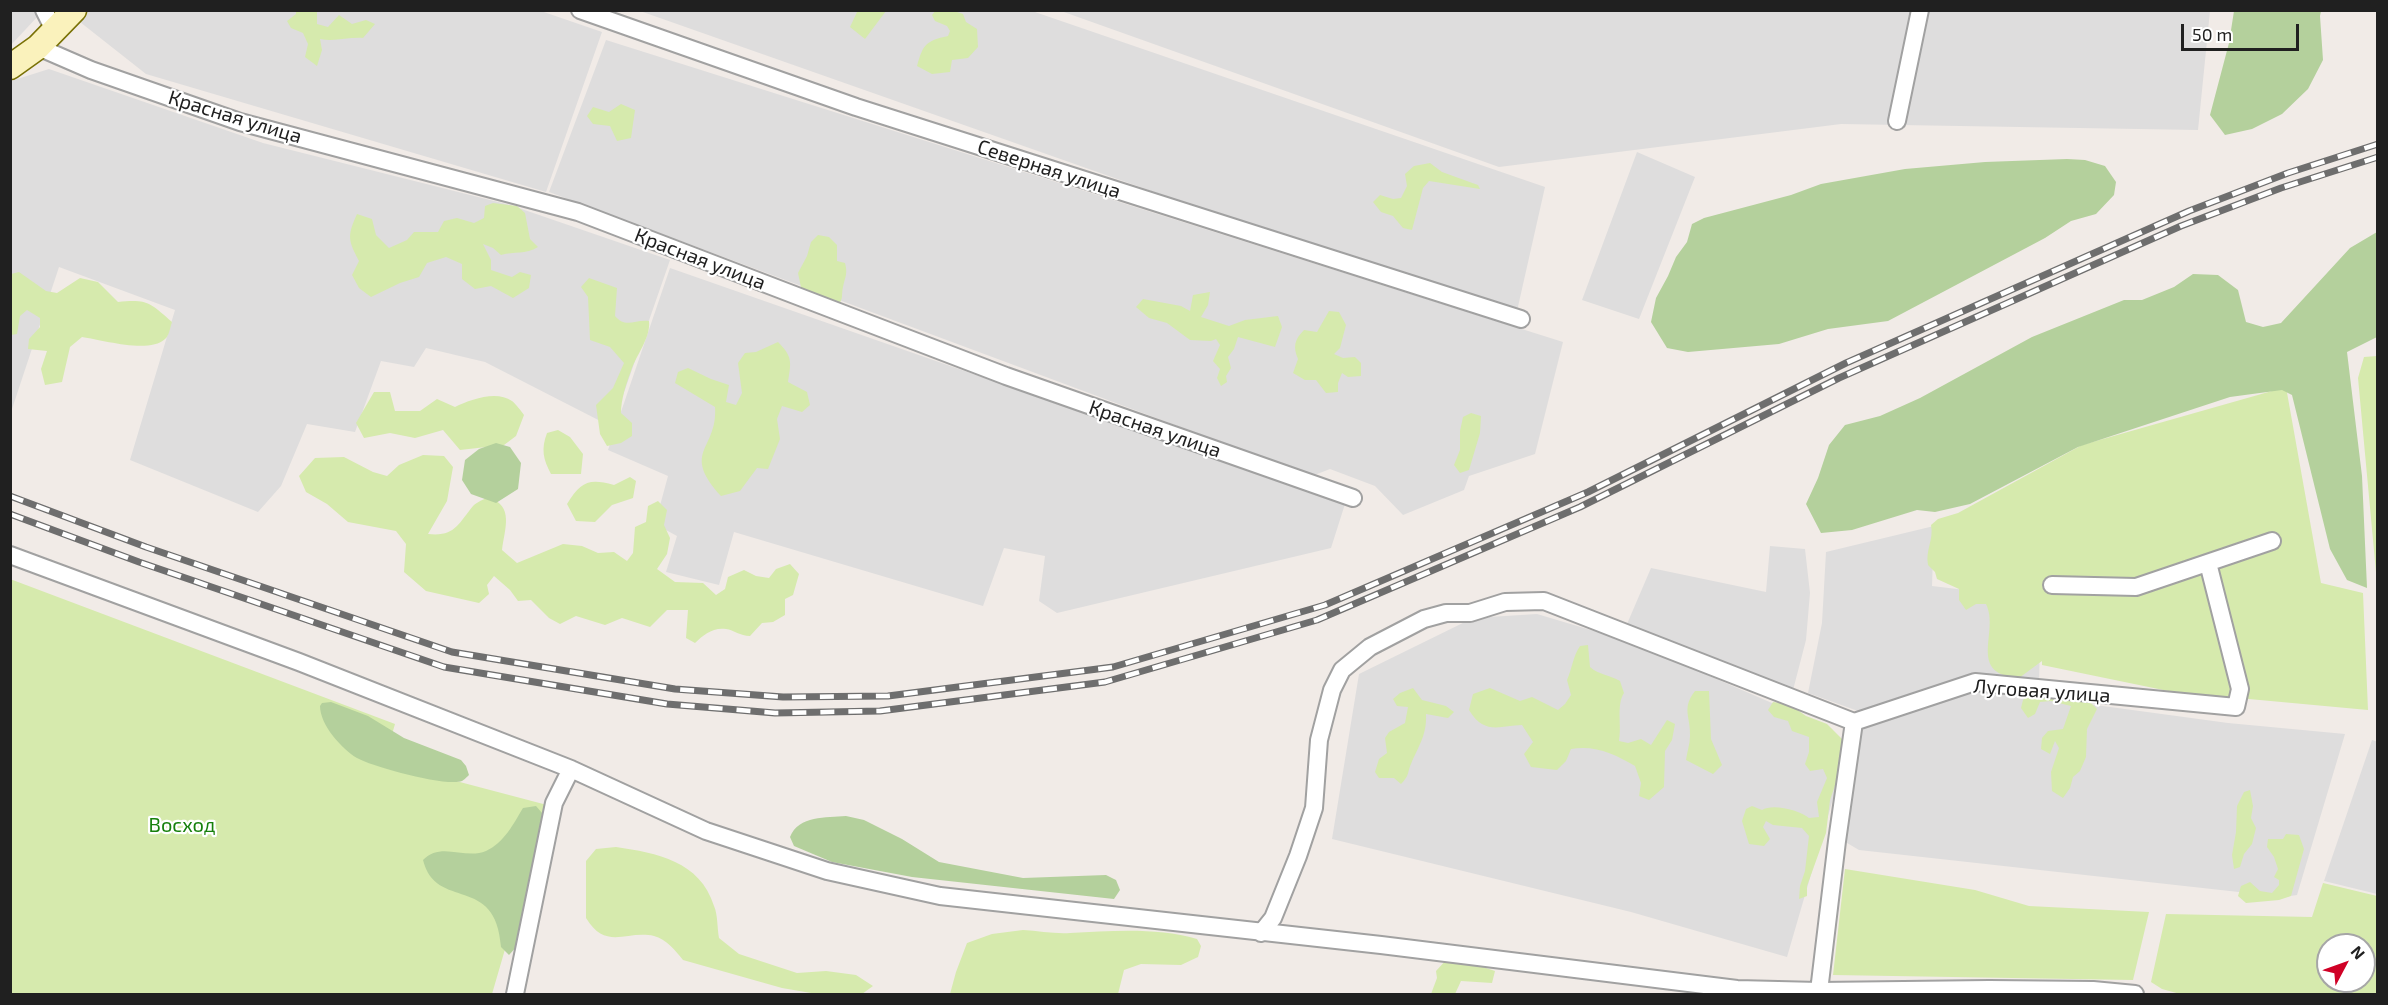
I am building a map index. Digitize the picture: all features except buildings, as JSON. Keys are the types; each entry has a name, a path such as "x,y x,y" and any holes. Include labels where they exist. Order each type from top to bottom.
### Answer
{"street":[{"path":"10,67 46,30 74,10"},
{"name":"Северная улица","path":"580,10 856,107 1521,319"},
{"path":"1897,121 1920,10"},
{"name":"Красная улица","path":"46,30 91,70 240,122 578,212 1006,376 1353,498"},
{"path":"2052,585 2136,587 2272,541"},
{"path":"10,555 299,662 571,769 706,831 827,871 940,896 1382,945 1737,989 2093,990 2135,994"},
{"name":"Луговая улица","path":"1854,722 1975,682 2236,707 2240,689 2208,562"},
{"path":"1261,933 1273,918 1314,808 1319,740 1332,690 1342,670 1370,647 1424,619 1446,613 1470,613 1505,602 1544,601 1854,722 1819,991"},
{"path":"515,994 554,803 571,769"}],"shaded area":[{"path":"88,10 538,10 602,32 546,192 146,74 80,22"},
{"path":"11,11 35,11 39,15 11,45"},
{"path":"640,11 1032,11 1545,187 1517,311 1302,244"},
{"path":"1061,11 2210,11 2198,130 1841,124 1499,167"},
{"path":"606,40 1563,342 1535,454 1469,476 1464,490 1403,515 1375,486 1330,469 1312,476 549,192"},
{"path":"49,69 263,143 510,205 670,260 612,427 485,362 426,348 414,367 381,361 355,432 307,424 281,486 258,512 130,460 175,310 59,267 11,412 11,81"},
{"path":"1637,152 1695,177 1639,319 1582,300"},
{"path":"670,268 1345,504 1331,548 1057,613 1039,601 1045,556 1004,548 983,606 734,532 719,585 666,572 677,536 655,524 668,476 608,450"},
{"path":"1934,526 1932,586 2041,599 2039,684 1984,677 1858,711 1808,693 1822,623 1826,552"},
{"path":"1770,546 1805,549 1810,593 1806,640 1792,694 1627,624 1651,568 1766,592"},
{"path":"1537,614 1631,642 1832,729 1844,761 1787,957 1631,912 1332,839 1359,674 1473,618"},
{"path":"1985,690 2228,723 2345,734 2297,895 2284,897 1859,850 1842,840 1861,731 1882,715"},
{"path":"2372,740 2378,742 2377,894 2324,881"}],"green space":[{"path":"317,10 317,24 328,27 339,15 352,24 366,20 375,24 363,38 320,39 322,50 317,66 305,57 308,44 303,33 291,28 287,21 296,14 296,11"},
{"path":"858,10 886,11 865,39 850,27"},
{"path":"936,10 963,14 966,22 977,29 978,47 968,58 952,60 950,72 932,74 917,66 926,45 948,36 950,31 947,26 935,21 932,15"},
{"path":"2234,11 2321,11 2323,60 2308,89 2282,114 2252,129 2225,135 2210,115 2229,43"},
{"path":"621,104 635,110 631,138 617,141 610,126 593,124 587,116 593,107 609,112"},
{"path":"2085,160 2105,166 2116,182 2114,195 2096,214 2071,221 2045,238 1888,321 1828,329 1779,344 1688,352 1667,348 1651,322 1656,298 1676,257 1687,242 1692,224 1704,218 1791,195 1821,184 1905,169 1985,162"},
{"path":"1430,163 1442,172 1478,185 1480,189 1429,181 1423,188 1412,230 1403,228 1393,216 1381,212 1373,202 1380,195 1393,199 1401,198 1407,186 1405,174 1414,166"},
{"path":"493,203 517,206 525,213 530,239 538,247 529,251 501,255 493,248 483,244 491,260 491,270 512,277 520,272 531,275 529,288 513,298 491,286 475,289 462,279 462,264 446,257 427,263 419,277 371,297 359,288 352,275 359,261 350,238 357,214 372,219 376,235 389,248 407,240 414,232 438,232 444,221 457,218 474,223 484,218 485,206"},
{"path":"2377,232 2377,337 2347,352 2362,476 2367,588 2347,580 2330,549 2292,395 2282,390 2230,397 2078,447 1970,504 1935,512 1917,510 1852,530 1821,533 1806,504 1829,445 1845,425 1880,416 1920,398 2032,337 2124,300 2142,300 2174,287 2193,274 2218,275 2238,290 2246,322 2263,327 2281,323 2350,248"},
{"path":"818,235 829,237 837,245 837,261 845,263 846,275 842,298 838,306 802,292 798,273 811,242"},
{"path":"19,272 46,291 57,293 80,278 98,282 118,302 142,302 158,310 172,322 168,334 158,343 137,346 82,337 70,347 62,382 45,385 41,369 47,351 28,349 29,339 40,327 40,318 27,310 20,316 17,334 11,335 11,274"},
{"path":"589,278 617,288 615,316 619,320 627,323 649,321 648,334 633,365 622,403 621,413 632,423 632,436 621,443 607,446 600,434 596,405 613,388 624,363 610,347 590,340 588,297 581,287"},
{"path":"1210,292 1208,305 1201,317 1229,326 1245,320 1278,316 1282,327 1275,347 1238,337 1228,357 1231,368 1226,376 1227,382 1221,386 1217,378 1220,369 1213,361 1220,345 1216,339 1211,341 1190,340 1167,323 1149,318 1136,307 1143,299 1181,306 1190,311 1193,295"},
{"path":"1329,311 1339,312 1346,325 1340,348 1334,354 1343,358 1355,357 1361,363 1361,376 1348,377 1342,373 1338,383 1338,392 1326,393 1316,380 1305,380 1293,373 1298,359 1295,351 1296,340 1304,330 1317,332"},
{"path":"778,342 790,360 788,382 807,392 810,405 802,412 782,406 777,419 780,439 768,469 757,468 740,491 721,496 709,481 703,469 702,459 714,421 715,407 675,383 678,372 688,368 729,385 726,402 736,405 742,393 738,363 745,353 756,352"},
{"path":"2378,356 2377,583 2358,378 2364,357"},
{"path":"2286,387 2321,583 2363,593 2368,710 2173,692 2042,665 2042,661 2019,678 2003,675 1993,669 1989,660 1990,627 1986,604 1976,604 1966,610 1959,600 1959,589 1937,579 1927,560 1931,525 1938,519 1958,513 2082,445"},
{"path":"374,392 390,392 395,411 420,411 437,399 455,407 475,399 498,396 512,401 524,415 516,436 504,445 460,450 443,430 415,438 390,433 364,438 356,423"},
{"path":"1471,413 1481,416 1480,433 1469,470 1460,473 1454,465 1460,450 1460,431 1463,417"},
{"path":"558,430 570,437 583,454 581,474 551,474 546,464 544,444 547,433"},
{"path":"496,443 510,447 521,463 518,489 496,503 471,494 462,480 465,460 479,449"},
{"path":"423,455 444,456 453,467 447,501 428,534 444,533 455,528 475,505 489,497 497,501 505,512 506,526 502,550 517,563 563,544 582,546 598,553 614,552 627,561 633,553 635,527 646,522 648,506 658,501 667,510 664,525 670,538 667,554 657,569 675,582 703,583 716,595 725,589 728,577 744,570 756,576 769,578 776,569 790,564 799,574 793,595 785,599 785,615 773,622 762,623 750,636 717,629 695,643 686,638 688,610 667,610 650,627 622,618 605,625 576,616 560,624 549,618 531,600 518,601 510,590 494,576 487,585 489,594 479,603 426,591 404,572 406,544 396,531 348,522 327,504 306,492 299,476 315,458 344,457 373,472 387,476 399,465"},
{"path":"630,477 636,481 633,498 612,505 595,522 576,521 567,504 581,486 591,482 614,485"},
{"name":"Восход","path":"10,579 395,724 384,762 547,805 492,994 11,994"},
{"path":"1588,645 1590,667 1620,681 1624,693 1620,703 1619,741 1628,743 1641,739 1651,745 1667,720 1675,724 1672,740 1665,751 1664,787 1649,800 1639,796 1641,783 1635,766 1620,758 1597,749 1580,748 1571,749 1566,761 1557,770 1531,767 1524,754 1533,742 1522,725 1486,726 1480,723 1469,710 1473,694 1490,688 1520,701 1532,697 1558,710 1571,695 1567,680 1576,654 1580,646"},
{"path":"1413,688 1422,700 1446,706 1454,712 1448,718 1426,714 1422,740 1407,776 1401,784 1394,778 1379,778 1375,772 1379,759 1387,753 1385,738 1389,732 1405,723 1408,707 1397,706 1393,699 1400,693"},
{"path":"1695,691 1709,691 1711,739 1722,765 1713,774 1686,760 1690,742 1688,703"},
{"path":"2030,693 2084,701 2091,703 2097,709 2087,729 2086,757 2063,798 2052,791 2051,772 2059,748 2055,741 2050,754 2041,749 2042,738 2048,731 2063,729 2071,706 2051,701 2040,702 2035,714 2028,718 2021,708 2023,700"},
{"path":"331,702 368,716 404,738 461,760 469,775 462,781 454,782 426,779 393,771 357,758 339,743 324,721 320,706 322,703"},
{"path":"1773,702 1789,704 1806,716 1827,724 1844,741 1843,762 1830,800 1826,833 1807,886 1807,896 1799,899 1809,836 1802,828 1773,825 1766,821 1763,827 1770,839 1764,846 1749,844 1742,821 1746,809 1752,806 1762,810 1772,807 1786,808 1809,818 1819,817 1817,802 1827,778 1823,769 1810,771 1805,764 1809,752 1809,737 1792,731 1788,721 1774,717 1768,710"},
{"path":"2250,790 2253,806 2251,818 2256,828 2252,844 2244,854 2240,867 2234,869 2232,855 2237,806 2244,792"},
{"path":"536,806 542,813 537,860 525,903 519,944 509,955 501,947 497,924 489,910 478,901 440,885 430,876 423,860 437,852 470,854 486,851 503,838 523,808"},
{"path":"846,816 864,820 902,839 939,862 1023,878 1106,875 1116,880 1120,890 1114,899 912,877 832,862 794,846 790,837 794,830 806,821"},
{"path":"2286,834 2299,835 2304,849 2291,896 2279,900 2246,903 2238,896 2241,886 2250,882 2260,891 2272,893 2279,885 2279,880 2274,877 2278,869 2267,847 2268,839 2283,839"},
{"path":"616,847 661,856 688,869 707,891 717,917 719,938 739,954 797,973 826,971 856,975 873,986 862,994 817,994 782,988 683,960 667,943 654,936 609,937 601,934 586,918 586,861 596,849"},
{"path":"1845,869 1975,890 2029,906 2149,912 2133,980 1833,975"},
{"path":"2323,883 2377,896 2377,994 2180,994 2162,989 2151,982 2166,914 2312,917"},
{"path":"1023,930 1059,933 1134,931 1166,933 1197,939 1201,946 1198,957 1181,965 1141,964 1124,970 1118,994 950,994 967,943 992,934"},
{"path":"1447,959 1465,961 1495,971 1492,983 1461,981 1455,994 1431,994 1437,978 1436,971"}],"railway":[{"path":"10,496 146,547 452,652 675,689 783,697 888,696 1113,667 1325,605 1588,492 1846,363 2189,211 2288,173 2378,144"},
{"path":"10,514 139,562 444,667 667,704 775,713 880,711 1105,682 1317,620 1580,507 1839,378 2181,226 2281,188 2378,157"}]}
